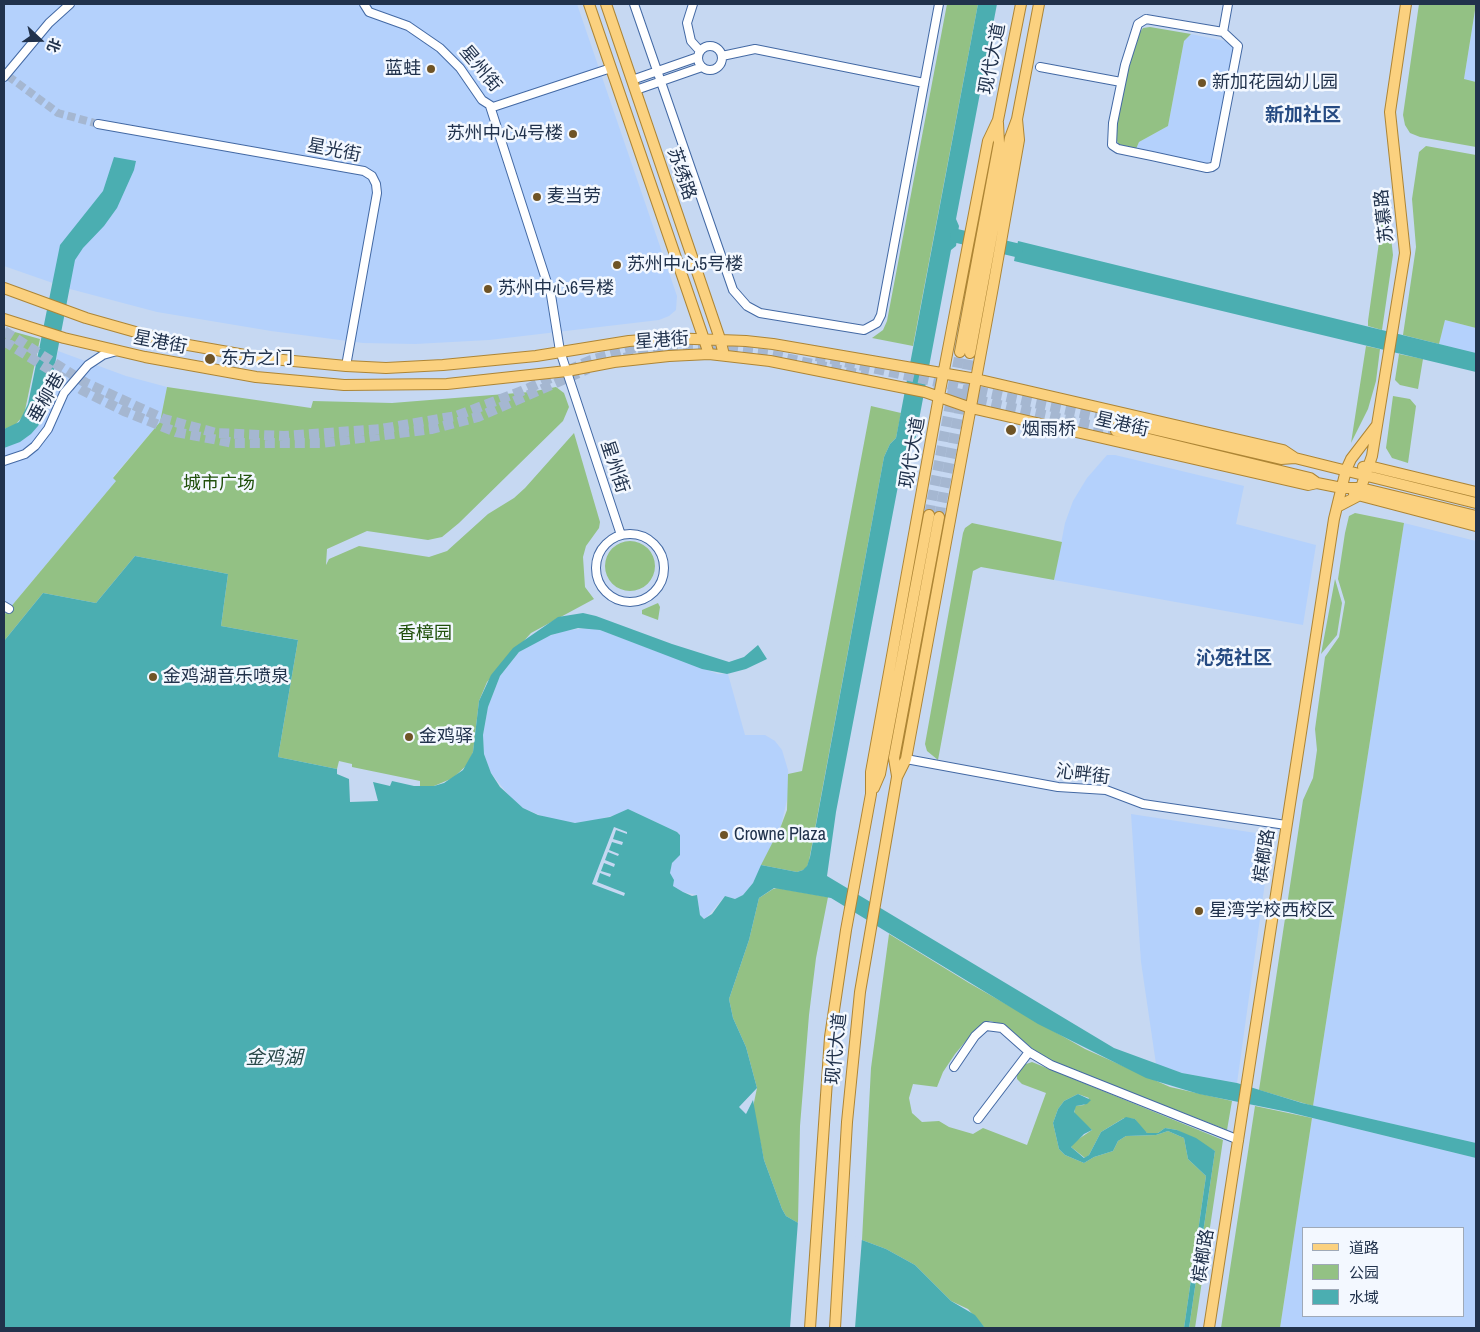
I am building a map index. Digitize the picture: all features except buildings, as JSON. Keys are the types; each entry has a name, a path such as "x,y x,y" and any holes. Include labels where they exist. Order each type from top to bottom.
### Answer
{"main road":[{"name":"苏绣路","path":"589,4 702,339 709,354"},
{"name":"苏绣路","path":"606,4 724,355"},
{"name":"现代大道","path":"1021,4 998,120 999,143 965,352 1010,138 1017,119 1039,4"},
{"name":"苏慕路","path":"1360,492 1367,471 1377,424 1405,253 1390,112 1406,4"},
{"name":"现代大道","path":"835,1328 844,1167 854,1038 871,925 897,777 906,759 971,408 1019,140 1017,119"},
{"name":"现代大道","path":"810,1328 830,1037 849,911 871,794 871,772 939,396 988,141 998,120"},
{"name":"星港街","path":"4,288 70,313 171,342 262,358 346,366 424,366 536,356 560,350 629,341 702,339 773,344 976,379 1283,450 1295,458"},
{"name":"星港街","path":"4,319 64,338 117,351 256,377 344,386 447,384 567,371 630,360 709,354 724,355 792,364 926,392 971,408 1308,485 1317,483 1360,492"},
{"name":"苏慕路","path":"1337,507 1346,470 1356,451 1377,424"},
{"name":"星港街","path":"1317,483 1310,478 1117,426 1281,459 1295,458 1346,470"},
{"path":"1346,470 1367,471 1476,492"},
{"path":"1367,471 1476,503"},
{"path":"1337,507 1360,492 1475,515"},
{"path":"1360,492 1476,526"},
{"name":"槟榔路","path":"1209,1328 1337,507"},
{"name":"现代大道","path":"871,794 880,774 934,516 894,758 897,777"}],"street":[{"path":"5,75 49,24 70,4"},
{"name":"星州街","path":"363,4 370,12 408,26 440,48 466,76 482,100 490,106 551,295 560,350 621,535"},
{"path":"634,4 733,290 739,298 760,313 864,330 877,323 881,315 939,4"},
{"path":"693,4 687,23 691,42 699,54 702,67"},
{"path":"1223,32 1228,4"},
{"path":"1146,19 1223,32 1238,46 1215,165 1212,167 1135,153 1112,145 1111,136 1120,82 1140,20 1146,19"},
{"path":"713,46 719,50 722,56 721,63 716,68 709,70 702,67 662,81 634,85 658,71 699,54 706,47 713,46"},
{"path":"722,56 755,50 924,83"},
{"path":"1040,67 1120,82"},
{"name":"星州街","path":"490,106 501,105 611,68"},
{"name":"星光街","path":"98,124 364,171 372,176 376,184 377,193 346,366"},
{"name":"垂柳巷","path":"4,461 25,454 35,446 48,429 64,393 88,364 103,355 117,351"},
{"path":"633,534 646,537 656,545 662,556 664,568 658,588 652,594 637,602 620,601 611,597 602,587 596,573 599,554 612,539 621,535 633,534"},
{"name":"沁畔街","path":"906,759 1058,787 1106,790 1143,804 1286,825"},
{"path":"954,1067 975,1036 986,1026 1002,1028 1029,1052 1051,1065 1239,1140"},
{"path":"978,1119 1029,1052"}],"shaded area":[{"path":"4,4 577,4 677,296 676,310 669,316 659,320 489,340 415,344 363,343 271,331 157,312 70,289 4,266"},
{"path":"1476,4 1476,82 1464,80"},
{"name":"新加花园幼儿园","path":"1191,34 1225,41 1235,48 1212,160 1204,165 1136,149 1139,142 1168,126 1184,41"},
{"path":"1445,320 1476,328 1476,353 1439,344"},
{"path":"58,351 126,376 167,387 160,422 113,477 116,481 4,615 4,448 38,426 41,421 47,405"},
{"path":"1107,455 1115,455 1244,486 1236,524 1316,545 1303,625 1054,580 1065,523 1073,501 1087,478"},
{"path":"1404,523 1476,541 1476,1143 1313,1106"},
{"path":"587,628 600,630 718,674 728,674 745,735 765,735 775,741 782,750 788,770 789,791 781,826 753,883 743,895 735,899 725,896 705,919 700,915 697,895 683,892 673,886 670,873 672,863 680,854 680,835 677,832 628,809 622,813 589,822 575,823 549,819 523,808 510,797 491,773 484,754 483,735 488,707 500,676 519,652 538,640 564,631"},
{"name":"星湾学校西校区","path":"1131,814 1256,833 1265,842 1268,861 1237,1083 1182,1073 1156,1064 1141,962"},
{"path":"1312,1118 1476,1158 1476,1328 1280,1328"}],"green space":[{"path":"947,4 978,4 913,346 872,338 883,330 887,321"},
{"path":"1419,4 1476,4 1464,79 1476,82 1476,147 1420,137 1410,133 1405,125 1403,115"},
{"path":"1150,27 1191,34 1184,41 1168,126 1139,142 1136,149 1119,145 1115,137 1122,93 1138,35 1143,28"},
{"path":"1426,146 1476,155 1476,328 1445,320 1439,344 1403,335 1416,247 1412,199 1419,152"},
{"path":"1386,192 1393,255 1382,330 1368,326 1368,321"},
{"path":"4,329 40,339 24,415 15,425 4,429"},
{"path":"1366,346 1380,349 1376,381 1368,409 1351,443"},
{"path":"1399,354 1423,359 1418,389 1400,385 1395,380"},
{"path":"167,387 311,408 313,401 392,403 530,392 556,387 564,393 569,407 563,421 459,523 442,537 428,540 367,531 327,549 326,565 329,559 359,546 429,557 447,551 488,514 514,498 525,488 574,433 600,522 599,528 586,546 583,557 585,587 594,599 531,633 487,682 479,701 473,752 468,764 453,778 434,786 420,786 420,781 352,767 352,764 339,761 337,769 278,757 298,640 221,626 228,574 135,556 96,603 43,593 4,641 4,615 116,481 113,478 160,422"},
{"path":"1393,396 1410,399 1416,406 1408,463 1392,458 1386,448"},
{"path":"871,406 901,413 896,438 890,444 884,457 809,861 806,869 797,872 761,865 787,810 788,774 802,771"},
{"path":"1355,513 1404,523 1313,1106 1259,1090 1303,800 1313,778 1317,750 1315,729 1325,657 1339,637 1345,602 1338,579 1345,533 1349,516"},
{"path":"972,523 1062,542 1054,580 981,567 973,571 938,760 927,751 925,744 963,533 965,528"},
{"path":"630,541 639,543 650,552 655,566 653,575 644,586 630,591 621,589 610,580 605,566 607,557 616,546"},
{"path":"1335,579 1342,603 1337,635 1321,654"},
{"path":"658,603 660,607 658,620 642,614 642,610"},
{"path":"777,888 828,897 816,958 809,1015 800,1126 798,1223 786,1216 782,1209 764,1160 753,1107 757,1088 746,1047 733,1018 729,999 749,940 759,898"},
{"path":"889,934 969,983 1085,1049 1170,1087 1232,1101 1227,1130 1056,1063 1034,1050 1005,1025 990,1021 976,1029 955,1054 943,1072 937,1087 913,1084 909,1098 912,1113 922,1122 939,1121 949,1127 973,1134 983,1128 1027,1145 1046,1093 1022,1084 1017,1079 1017,1071 1023,1065 1032,1062 1223,1140 1195,1328 1189,1328 1215,1151 1177,1130 1165,1128 1158,1133 1149,1134 1142,1130 1135,1119 1124,1118 1101,1132 1089,1155 1085,1158 1071,1147 1074,1142 1092,1130 1074,1115 1075,1106 1084,1105 1089,1098 1078,1094 1064,1101 1058,1109 1053,1123 1059,1149 1065,1155 1084,1163 1094,1157 1113,1151 1118,1141 1126,1136 1156,1135 1168,1131 1184,1138 1188,1159 1206,1176 1184,1328 985,1328 968,1309 951,1301 915,1265 886,1249 862,1240 871,1068"},
{"path":"1255,1106 1312,1118 1280,1328 1221,1328"}],"water":[{"name":"金鸡湖","path":"978,4 997,4 956,219 959,226 956,246 951,250 915,441 902,465 836,812 827,876 1114,1048 1182,1073 1237,1083 1302,1103 1476,1143 1476,1158 1288,1112 1199,1094 1146,1078 1038,1024 831,898 774,888 759,898 749,940 729,999 733,1018 746,1047 757,1088 739,1107 746,1114 753,1100 764,1160 782,1209 786,1216 800,1224 862,1240 886,1249 915,1265 951,1301 975,1315 985,1328 4,1328 4,641 43,593 96,603 135,556 228,574 221,626 298,640 278,757 337,769 337,774 349,779 350,802 378,801 373,782 390,786 392,781 414,786 434,786 444,783 463,770 473,752 479,701 491,675 513,648 558,617 583,613 596,616 672,644 729,662 744,657 758,645 767,659 746,669 727,674 702,669 600,630 578,628 551,635 519,652 500,676 488,707 483,735 484,754 491,773 500,787 523,808 538,815 575,823 610,817 628,809 677,832 680,835 680,855 672,863 670,873 674,880 673,886 692,896 697,895 700,915 704,919 712,914 725,896 735,899 743,895 753,883 761,865 797,872 803,870 807,866 810,857 884,457 890,444 896,438"},
{"path":"114,157 136,161 134,170 117,208 75,260 46,411 31,434 20,442 4,448 4,429 19,422 28,404 60,245 103,191"},
{"path":"1018,241 1476,353 1476,372 1014,261"},
{"path":"1078,1094 1091,1100 1087,1104 1076,1106 1074,1112 1092,1130 1084,1134 1071,1147 1084,1158 1089,1155 1101,1132 1126,1117 1135,1119 1147,1133 1158,1133 1165,1128 1177,1130 1196,1138 1215,1151 1189,1328 1184,1328 1206,1176 1188,1159 1184,1138 1168,1131 1156,1135 1126,1136 1118,1141 1113,1151 1094,1157 1084,1163 1065,1155 1059,1149 1053,1123 1058,1109 1064,1101"}],"pier":[{"path":"614,827 627,832 627,834 616,830 613,839 623,842 622,845 612,842 609,850 619,854 618,856 608,852 605,860 615,864 614,867 604,863 601,871 611,874 610,877 600,873 597,882 625,893 624,896 592,884"},
{"path":"798,1221 862,1238 855,1328 790,1328"}],"waterway":[{"path":"957,236 974,240"},
{"path":"995,245 1016,250"}],"tunnel":[{"path":"8,76 58,113 98,124"},
{"path":"4,331 86,383 164,419 216,433 284,436 381,429 456,416 522,391 591,360 651,343"},
{"path":"4,341 82,390 124,411 176,432 234,443 321,443 432,429 478,417 588,369"},
{"path":"624,358 671,348 716,348 772,355 868,376"},
{"path":"929,515 960,352"},
{"path":"939,517 970,353"},
{"path":"816,356 1118,421"},
{"path":"933,390 1116,431"}],"place":[{"name":"蓝蛙","path":"431,69"},
{"name":"新加花园幼儿园","path":"1202,83"},
{"name":"苏州中心4号楼","path":"573,134"},
{"name":"麦当劳","path":"537,197"},
{"name":"苏州中心5号楼","path":"617,265"},
{"name":"苏州中心6号楼","path":"488,289"},
{"name":"东方之门","path":"210,359"},
{"name":"烟雨桥","path":"1011,430"},
{"name":"金鸡湖音乐喷泉","path":"153,677"},
{"name":"金鸡驿","path":"409,737"},
{"name":"Crowne Plaza","path":"724,835"},
{"name":"星湾学校西校区","path":"1199,911"}],"district":[{"name":"新加社区","path":"1303,116"},
{"name":"沁苑社区","path":"1234,659"}],"park label":[{"name":"城市广场","path":"219,484"},
{"name":"香樟园","path":"425,634"}]}
